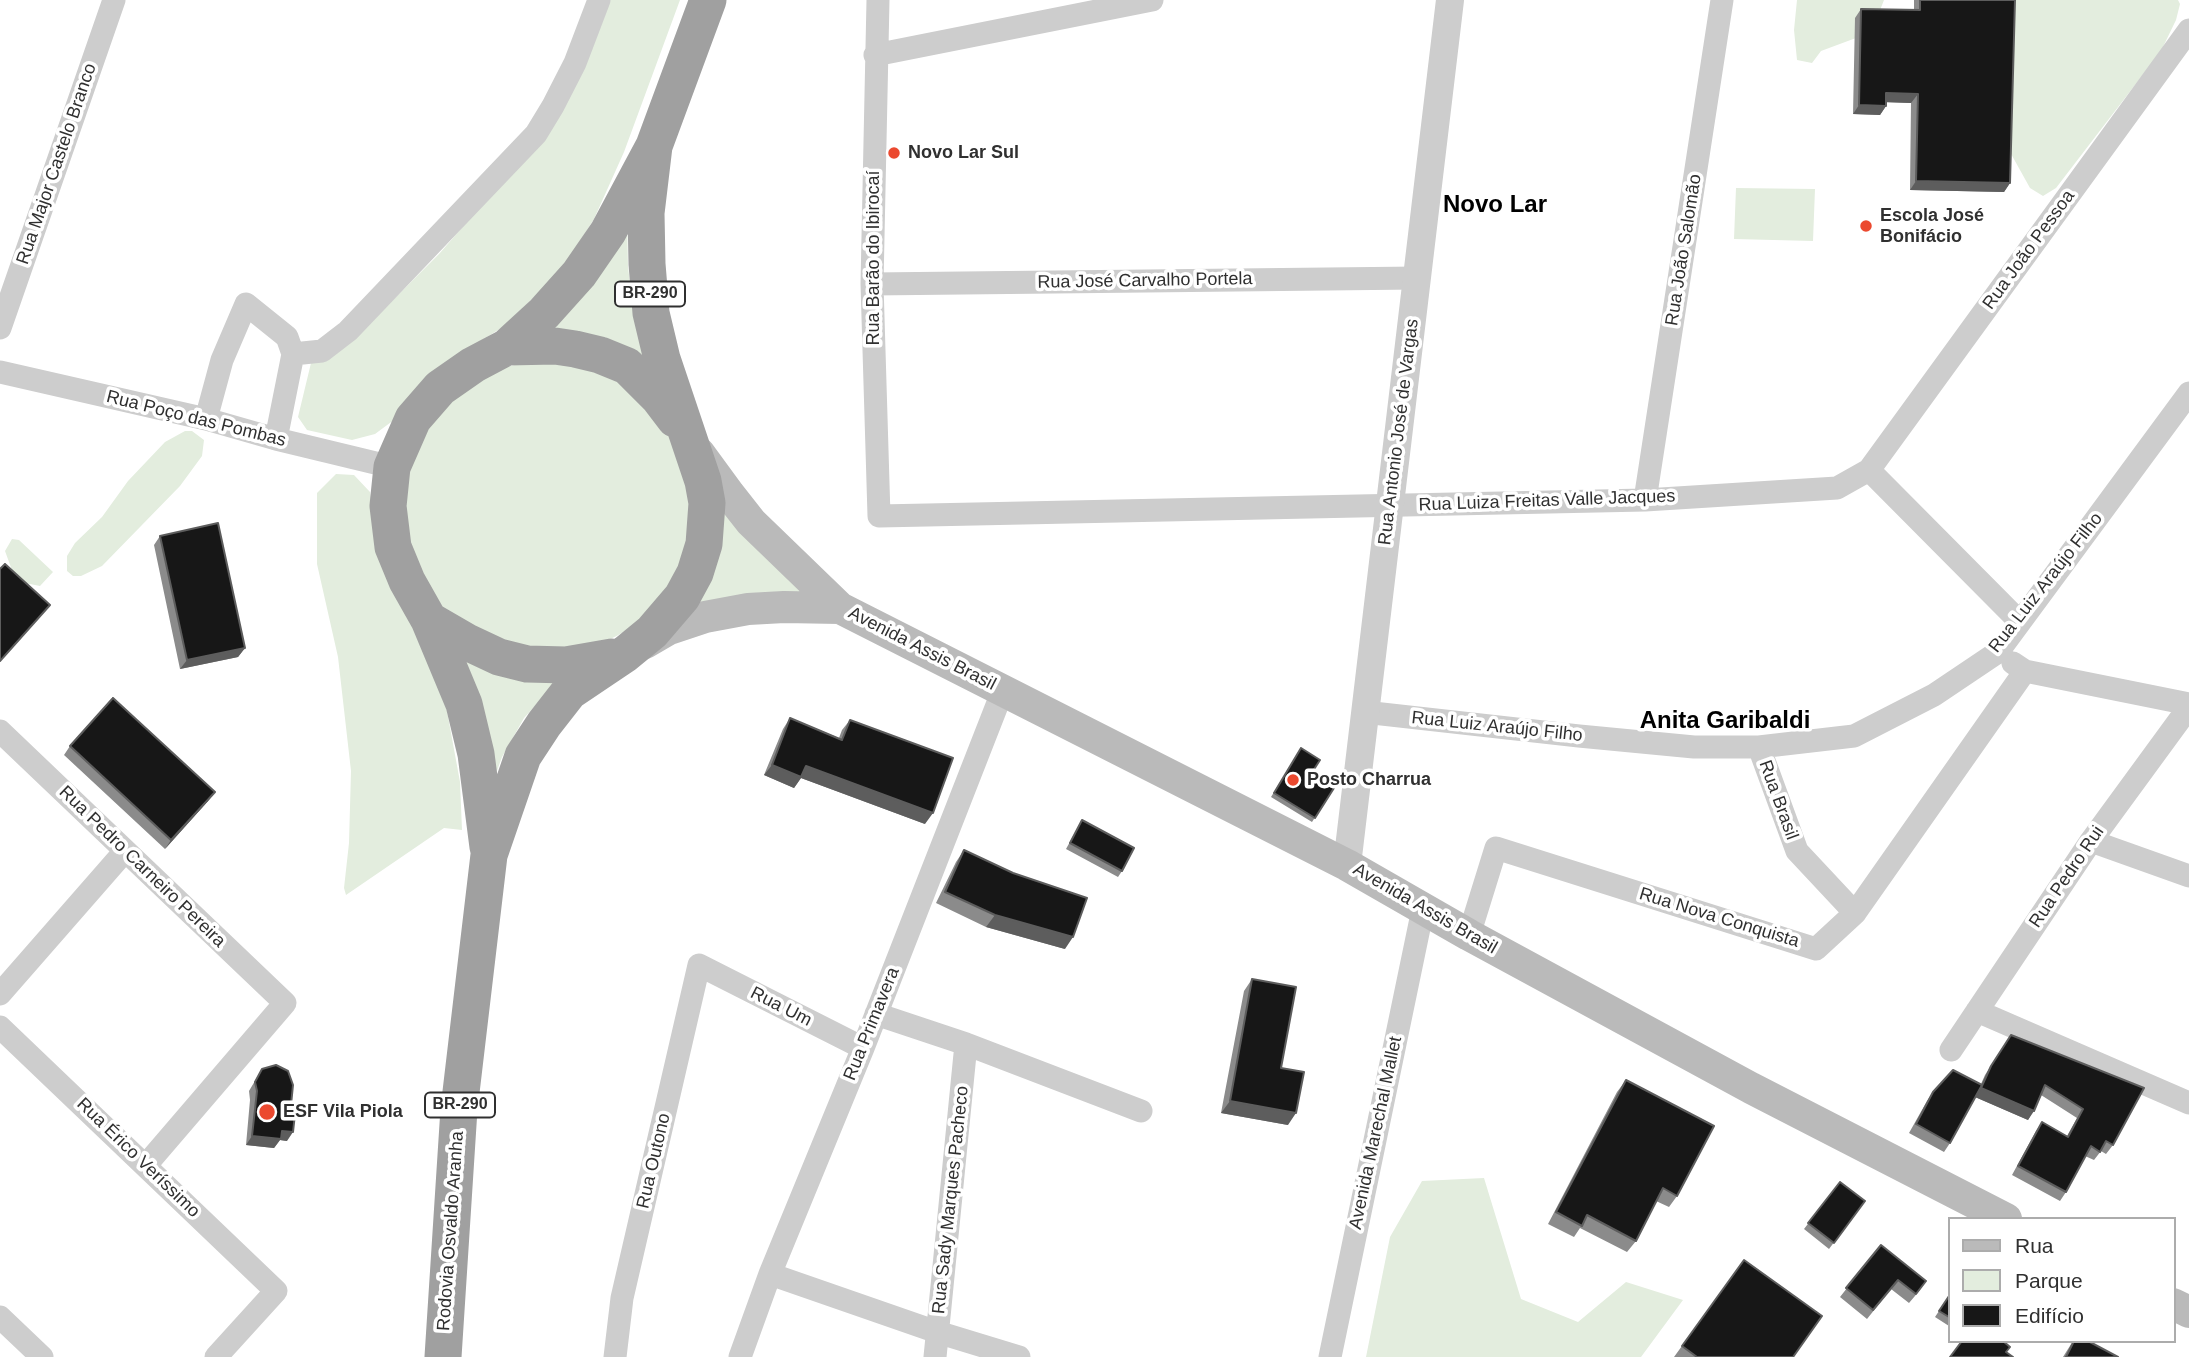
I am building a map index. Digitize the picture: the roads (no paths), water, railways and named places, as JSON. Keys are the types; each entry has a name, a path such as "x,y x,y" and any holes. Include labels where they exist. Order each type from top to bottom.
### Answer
{"highway":[{"name":"BR-290","path":"489,855 477,754 464,704 429,620 407,581 393,547 388,506 392,467 413,419 440,388 507,347 544,313 579,274 608,232 654,146 708,0"},
{"name":"BR-290","path":"489,855 523,756 544,724 569,692 624,655 652,632 682,597 695,573 704,544 706,503 703,481 662,359 651,313 646,213 654,146"},
{"path":"507,347 545,346 575,349 627,366 659,398 688,437"},
{"path":"429,620 499,657 527,664 566,665 624,655"},
{"name":"Rodovia Osvaldo Aranha","path":"443,1357 459,1108 489,855"}],"main road":[{"name":"Avenida Assis Brasil","path":"688,437 751,522 840,608 1347,865 1751,1088 2002,1217"},
{"name":"Avenida Assis Brasil","path":"624,655 670,629 705,617 748,609 840,608"}],"street":[{"name":"Rua Major Castelo Branco","path":"0,328 114,0"},
{"path":"293,354 321,351 348,331 536,134 554,106 575,63 599,0"},
{"name":"Rua Barão do Ibirocaí","path":"878,0 872,284 879,516"},
{"path":"875,55 1150,0"},
{"name":"Rua Antonio José de Vargas","path":"1347,865 1450,0"},
{"name":"Rua João Salomão","path":"1645,500 1722,0"},
{"name":"Rua João Pessoa","path":"1869,470 2189,30"},
{"name":"Rua José Carvalho Portela","path":"872,284 1418,278"},
{"path":"206,419 222,360 246,304 287,337 293,354 276,439"},
{"name":"Rua Poço das Pombas","path":"0,372 206,419 392,467"},
{"name":"Rua Luiz Araújo Filho","path":"1364,712 1694,747 1759,747 1854,736 1934,695 1998,652 2189,393"},
{"path":"1869,470 2020,622"},
{"name":"Rua Luiza Freitas Valle Jacques","path":"879,516 1645,500 1837,488 1869,470"},
{"path":"1998,652 2025,671 2189,706"},
{"name":"Rua Nova Conquista","path":"1469,934 1496,848 1816,949 1855,913 2025,671"},
{"name":"Rua Primavera","path":"740,1357 770,1275 863,1048 1003,690"},
{"name":"Rua Pedro Rui","path":"1951,1050 2091,841 2189,706"},
{"name":"Rua Pedro Carneiro Pereira","path":"0,730 285,1003 146,1165"},
{"name":"Rua Brasil","path":"1759,747 1797,851 1855,913"},
{"path":"2091,841 2189,876"},
{"path":"0,994 125,851"},
{"name":"Avenida Marechal Mallet","path":"1330,1357 1423,909"},
{"name":"Rua Um","path":"699,965 863,1048"},
{"name":"Rua Outono","path":"615,1357 622,1298 699,965"},
{"path":"1976,1012 2189,1103"},
{"path":"876,1014 966,1044 1141,1111"},
{"name":"Rua Érico Veríssimo","path":"0,1027 276,1291 216,1357"},
{"name":"Rua Sady Marques Pacheco","path":"935,1357 966,1044"},
{"path":"770,1275 937,1332 1020,1357"},
{"path":"0,1317 41,1357"}],"place":[{"name":"Novo Lar Sul","path":"894,153"},
{"name":"Escola José Bonifácio","path":"1866,226"},
{"name":"Posto Charrua","path":"1293,780"},
{"name":"ESF Vila Piola","path":"267,1112"}],"district":[{"name":"Novo Lar","path":"1495,205"},
{"name":"Anita Garibaldi","path":"1725,721"}]}
